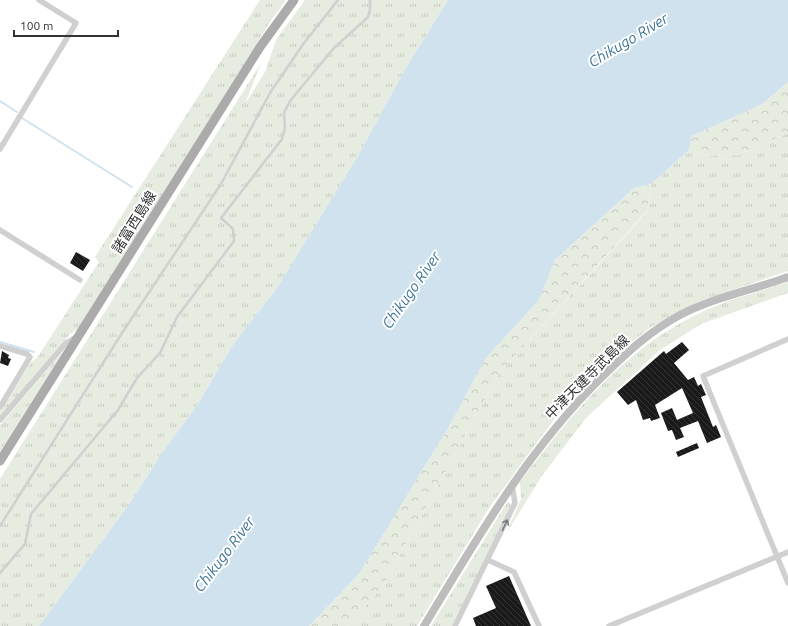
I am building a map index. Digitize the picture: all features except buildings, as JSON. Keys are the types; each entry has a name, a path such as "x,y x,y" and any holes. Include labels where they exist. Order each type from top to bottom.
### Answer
{"main road":[{"name":"諸富西島線","path":"0,461 260,47 294,0"},
{"name":"中津天建寺武島線","path":"424,626 512,485 552,430 578,401 621,358 652,333 683,314 788,277"}],"street":[{"path":"0,149 76,23 39,0"},
{"path":"0,230 80,280"},
{"path":"0,420 66,343 78,337"},
{"path":"788,339 703,376 788,583"},
{"path":"0,346 27,354 30,357 0,407"},
{"path":"456,626 515,503 512,485"},
{"path":"609,626 788,552"},
{"path":"488,560 514,572 538,626"}],"lane":[{"path":"0,526 122,333 221,184 270,93 304,43 338,0"},
{"path":"0,573 25,544 31,514 118,410 137,378 160,353 177,317 234,241 233,229 221,218 282,138 285,128 284,113 290,101 333,49 368,17 370,0"}],"green space":[{"path":"260,0 286,0 270,22 78,329 70,334 0,417 0,411 31,362 37,358 99,262 95,257"},
{"path":"305,0 448,0 404,71 359,154 277,288 232,346 198,404 162,453 130,503 39,626 0,626 0,479 261,63 245,104 265,72 276,40"},
{"path":"788,82 788,133 727,160 689,150 692,136 762,104"},
{"path":"788,133 788,271 700,301 651,327 611,359 558,414 489,508 417,626 348,626 383,586 499,373 647,212 651,184 689,150 727,160"},
{"path":"651,184 647,211 499,373 383,586 348,626 309,626 359,574 450,425 485,359 539,300 555,260 634,188"},
{"path":"788,282 788,293 701,324 660,350 586,418 541,477 506,534 521,499 520,482 579,408 624,364 648,344 674,327 712,307"},
{"path":"64,350 0,452 0,425"},
{"path":"508,501 512,507 452,626 431,626"}],"water":[{"name":"Chikugo River","path":"448,0 788,0 788,82 762,104 692,136 689,150 651,184 634,188 555,260 539,300 485,359 450,425 359,574 309,626 39,626 130,503 162,453 198,404 232,346 277,288 359,154 404,71"}],"waterway":[{"path":"0,101 17,112"},
{"path":"22,118 132,187"},
{"path":"0,342 34,352"}]}
